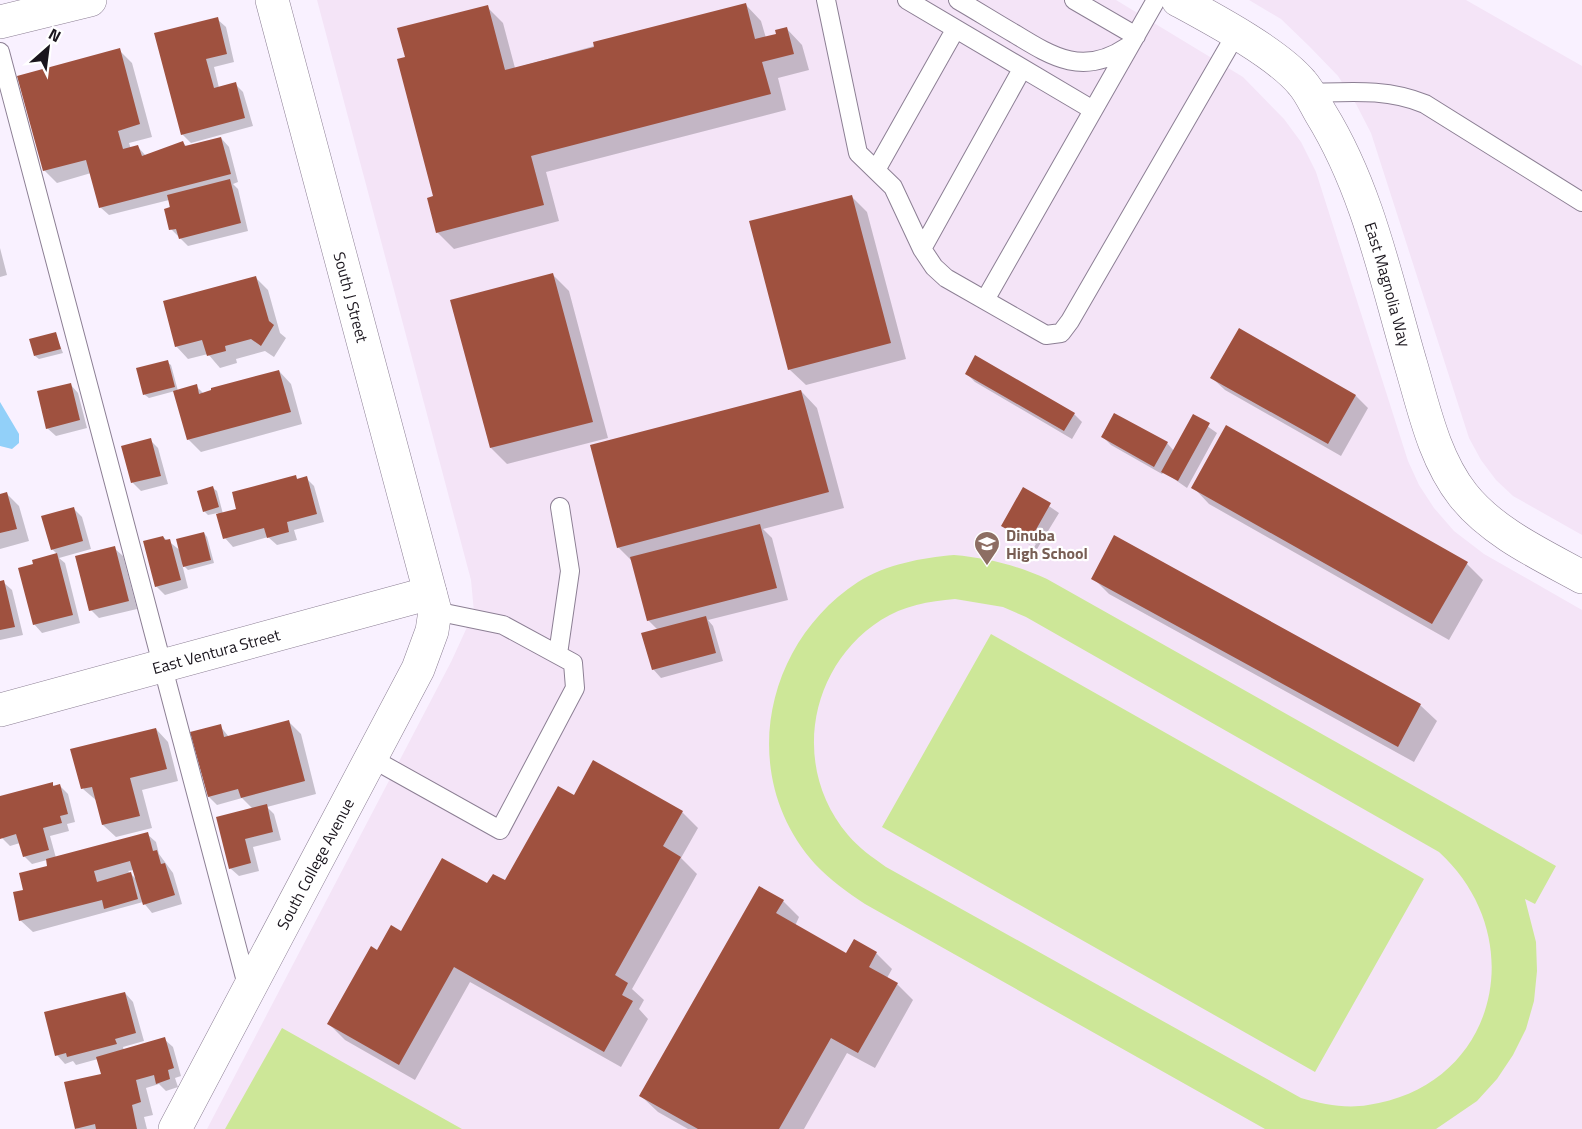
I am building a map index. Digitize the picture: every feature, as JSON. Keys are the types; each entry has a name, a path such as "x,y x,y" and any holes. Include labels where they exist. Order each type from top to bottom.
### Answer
{"street":[{"path":"0,22 90,0"},
{"name":"South J Street","path":"272,0 432,602"},
{"name":"East Magnolia Way","path":"1177,1 1259,48 1302,82 1338,142 1363,200 1426,417 1449,471 1464,495 1485,516 1536,551 1582,578"},
{"name":"East Ventura Street","path":"0,710 163,665 432,602"},
{"name":"South College Avenue","path":"175,1129 427,648 432,602"}],"lane":[{"path":"826,0 858,153 893,187 922,249 934,267 946,278 1046,335 1061,333 1236,34"},
{"path":"907,0 1093,110"},
{"path":"958,0 1050,55 1076,63 1095,62 1115,56 1177,1"},
{"path":"1074,0 1132,41"},
{"path":"876,170 955,30"},
{"path":"985,300 1132,41"},
{"path":"0,52 248,991"},
{"path":"922,249 1022,69"},
{"path":"1308,93 1388,92 1406,96 1425,104 1582,202"},
{"path":"558,654 570,571 560,507"},
{"path":"371,758 500,830 575,688 573,663 503,625 432,602"}],"shaded area":[{"name":"Dinuba High School","path":"317,0 1116,0 1243,77 1284,119 1301,142 1316,172 1408,461 1419,485 1434,508 1454,531 1484,554 1582,610 1582,1129 207,1129 451,662 474,612 471,580"},
{"path":"1249,0 1466,0 1582,66 1582,535 1513,496 1496,480 1481,460 1469,438 1371,133 1338,76 1281,19"}],"green space":[{"path":"954,555 990,560 1047,579 1556,866 1535,904 1525,899 1536,942 1537,971 1534,1001 1526,1029 1497,1079 1477,1101 1436,1129 1265,1129 865,904 815,864 791,829 775,792 769,753 772,714 782,676 800,640 826,608 858,582 892,566","holes":["955,599 1003,607 1026,617 1439,852 1468,886 1485,925 1492,964 1487,1003 1472,1039 1447,1069 1412,1092 1368,1105 1342,1106 1301,1098 886,867 852,840 830,808 819,780 814,750 816,720 823,691 837,664 856,640 881,620 907,608"]},
{"path":"991,634 1424,879 1315,1072 882,827"},
{"path":"282,1028 462,1129 225,1129"}],"water":[{"path":"0,402 19,434 19,443 12,449 0,446"}],"building":[{"path":"746,3 755,39 776,34 775,30 787,27 794,54 762,62 771,94 531,156 544,205 436,233 427,198 433,196 397,59 405,57 397,28 488,5 505,70 594,47 593,42"},
{"path":"218,17 227,54 206,59 214,88 236,82 245,118 181,135 154,33"},
{"path":"120,48 140,124 118,131 123,149 138,145 142,156 183,141 185,146 221,137 231,174 99,208 86,160 43,171 17,76"},
{"path":"230,179 241,223 179,239 176,229 169,230 164,209 170,207 167,195"},
{"path":"852,195 891,343 788,370 749,221"},
{"path":"553,273 593,422 490,448 450,300"},
{"path":"256,276 269,321 274,325 261,346 251,339 225,346 226,351 207,356 202,340 175,347 163,301"},
{"path":"1239,328 1356,395 1328,444 1210,378"},
{"path":"56,332 61,349 34,356 29,339"},
{"path":"975,355 1075,413 1064,431 965,374"},
{"path":"168,360 175,387 143,395 136,368"},
{"path":"279,370 291,412 187,440 173,391 197,384 199,394 211,388"},
{"path":"71,383 80,420 46,429 37,391"},
{"path":"801,390 829,492 617,548 590,445"},
{"path":"1114,413 1168,442 1154,467 1101,437"},
{"path":"1193,414 1210,423 1178,481 1161,472"},
{"path":"1226,425 1468,562 1432,624 1191,488"},
{"path":"151,438 161,476 131,483 121,446"},
{"path":"296,475 297,479 307,476 317,514 287,522 289,532 267,538 264,528 223,539 216,514 236,509 232,492"},
{"path":"213,486 219,507 203,512 197,491"},
{"path":"1023,487 1051,503 1029,542 1001,526"},
{"path":"7,492 17,529 0,533 0,494"},
{"path":"74,507 83,541 51,550 41,516"},
{"path":"760,524 777,588 647,621 630,557"},
{"path":"204,532 211,560 183,567 176,539"},
{"path":"1114,535 1421,704 1398,747 1091,579"},
{"path":"163,536 165,540 170,539 181,580 155,587 143,541"},
{"path":"115,546 129,601 89,611 75,556"},
{"path":"57,553 73,615 33,625 18,568 33,564 32,560"},
{"path":"4,580 15,627 0,630 0,581"},
{"path":"706,616 716,653 652,670 641,633"},
{"path":"289,720 305,781 241,798 238,789 208,797 190,732 221,724 224,737"},
{"path":"156,728 167,769 130,778 140,816 102,825 92,787 81,789 70,749"},
{"path":"593,760 683,811 663,846 681,857 615,975 628,983 622,995 633,1001 604,1052 454,967 399,1065 327,1024 371,946 377,950 391,925 401,931 442,858 487,883 493,874 505,880 558,786 574,795"},
{"path":"53,782 53,786 60,784 68,814 60,816 62,823 43,828 49,850 23,857 16,834 0,839 0,796"},
{"path":"267,804 273,832 245,839 251,863 229,869 216,817"},
{"path":"148,832 153,851 157,850 161,864 165,863 175,895 143,905 130,861 94,871 97,882 131,872 138,899 104,909 102,900 19,921 13,892 23,890 19,873 47,866 46,859"},
{"path":"759,886 784,900 776,913 846,953 854,939 877,952 869,967 898,983 858,1053 831,1038 779,1129 698,1129 639,1096"},
{"path":"125,992 136,1033 115,1039 117,1044 67,1057 66,1053 55,1056 44,1012"},
{"path":"165,1037 174,1068 168,1070 170,1079 156,1084 154,1075 136,1080 141,1102 132,1105 137,1129 96,1129 95,1124 75,1129 64,1082 101,1074 96,1057"}],"place":[{"name":"Dinuba High School","path":"987,567"}]}
